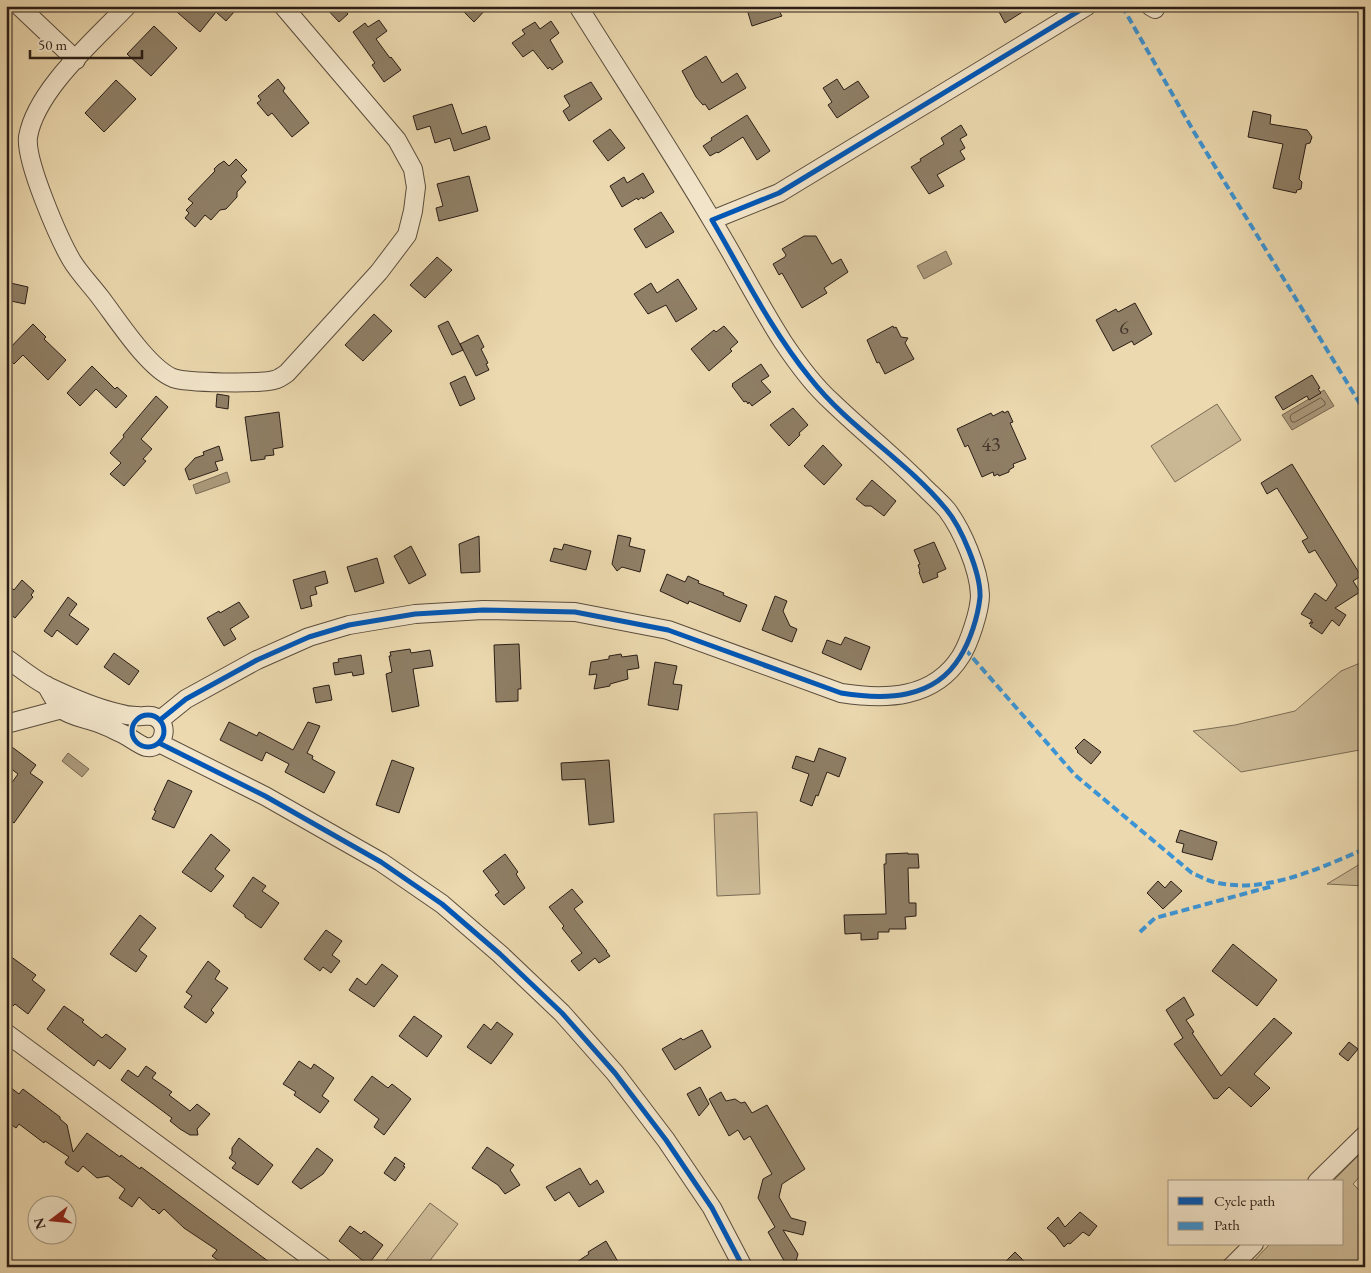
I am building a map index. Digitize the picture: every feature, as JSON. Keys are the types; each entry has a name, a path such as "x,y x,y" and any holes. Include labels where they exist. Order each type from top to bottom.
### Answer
{"street":[{"path":"20,6 76,60"},
{"path":"127,6 76,60 41,102 32,120 28,140 30,160 56,230 73,262 138,347 158,369 173,378 191,381 250,382 276,380 288,374 379,272 407,234 413,212 416,187 413,169 397,140 283,6"},
{"path":"160,720 186,699 257,660 308,637 348,625 415,614 483,610 575,612 668,630 841,693 859,696 890,696 916,692 938,681 955,666 965,649 974,624 980,596 975,569 964,538 946,510 914,476 830,401 810,379 783,341 712,220 578,6"},
{"path":"712,220 779,193 1087,6"},
{"path":"6,658 46,685 65,702 72,715 94,721 134,739"},
{"path":"6,724 65,702 118,714 140,717 146,715 154,716 160,720 164,727 164,736 153,747 139,745 134,739 132,732 134,724 140,717"},
{"path":"159,743 265,796 381,862 442,904 500,954 562,1014 626,1088 666,1140 712,1208 743,1267"},
{"path":"6,1033 323,1267"},
{"path":"1319,1180 1365,1135"},
{"path":"1231,1267 1252,1246"}],"shaded area":[{"path":"1217,404 1241,440 1175,482 1151,446"},
{"path":"1365,661 1365,749 1241,772 1193,731 1235,725 1295,711 1341,671"},
{"path":"757,812 760,894 717,896 714,814"},
{"path":"1365,861 1365,886 1327,884"},
{"path":"1365,1149 1365,1171 1353,1184 1365,1196 1365,1267 1248,1267 1268,1246 1344,1246 1344,1180 1334,1180"},
{"path":"430,1203 458,1224 425,1267 381,1267"}],"water":[{"path":"946,251 952,264 924,279 917,266"},
{"path":"1324,390 1334,406 1292,430 1282,415"},
{"path":"227,472 230,482 196,494 193,485"},
{"path":"68,753 89,769 82,777 62,761"}],"building":[{"path":"170,6 226,6 234,12 226,21 216,12 200,32"},
{"path":"324,6 341,6 348,14 339,22"},
{"path":"458,6 489,6 474,22"},
{"path":"746,6 776,6 782,16 752,26"},
{"path":"1004,6 1032,6 1005,23 998,10"},
{"path":"379,20 387,31 376,39 401,70 384,82 372,65 375,63 353,32 365,23 368,27"},
{"path":"551,21 559,33 550,40 563,62 552,70 550,67 548,69 533,50 523,57 512,43 525,34 522,30 535,22 540,29"},
{"path":"154,26 177,48 151,76 127,54"},
{"path":"706,56 722,83 737,73 746,88 709,110 696,97 682,71"},
{"path":"278,79 285,88 283,91 309,123 292,137 272,113 268,116 257,103 261,100 258,96"},
{"path":"837,79 844,90 858,81 869,97 837,118 828,105 832,102 823,88"},
{"path":"116,80 136,99 104,132 85,113"},
{"path":"591,82 602,99 569,121 563,111 570,106 564,96"},
{"path":"452,104 462,134 486,126 490,139 454,151 450,138 435,143 430,126 417,130 413,116"},
{"path":"1253,111 1271,115 1270,124 1307,130 1312,137 1310,143 1306,144 1299,179 1302,182 1301,189 1297,190 1296,193 1273,188 1283,144 1248,137"},
{"path":"747,115 770,151 757,160 743,137 710,156 703,146 712,140 711,138"},
{"path":"961,125 967,135 960,139 965,148 960,151 965,159 937,175 944,186 929,194 911,167 944,144 941,138"},
{"path":"610,129 625,148 608,161 593,141"},
{"path":"236,159 247,170 241,176 246,182 237,192 237,197 226,209 220,210 211,220 205,215 195,227 185,218 189,213 186,210 193,203 188,199 215,171 214,169 218,165 224,161 229,166"},
{"path":"643,173 654,192 643,199 642,197 638,200 637,198 622,207 610,186 624,177 627,183"},
{"path":"469,176 478,211 439,221 436,208 443,206 437,184"},
{"path":"661,212 674,232 646,248 634,229"},
{"path":"804,236 816,236 832,264 841,259 848,272 824,288 827,293 802,308 782,273 779,275 773,264 785,257 786,255 782,249"},
{"path":"437,257 452,270 425,298 410,285"},
{"path":"678,279 697,309 676,322 666,305 648,314 634,294 651,283 657,293"},
{"path":"6,282 28,287 25,304 6,300"},
{"path":"1135,303 1152,334 1134,345 1132,341 1113,351 1096,320 1116,309 1118,312"},
{"path":"374,314 392,331 363,361 345,345"},
{"path":"448,321 463,350 452,355 438,326"},
{"path":"33,324 46,337 44,339 66,360 48,380 23,355 14,364 6,356 6,352"},
{"path":"724,326 738,342 730,349 732,351 709,371 691,349 714,330 716,332"},
{"path":"893,326 894,328 896,327 901,337 908,338 905,343 914,359 885,374 879,362 877,363 867,340"},
{"path":"478,335 484,347 481,349 488,363 486,364 489,370 476,376 460,344"},
{"path":"761,364 769,376 761,381 771,392 752,406 749,402 748,404 746,401 744,402 732,384"},
{"path":"92,366 115,389 117,387 127,396 116,408 96,389 80,406 67,393"},
{"path":"1312,375 1321,393 1309,400 1307,396 1283,410 1275,397"},
{"path":"465,376 475,399 460,406 450,383"},
{"path":"217,394 229,396 228,409 216,407"},
{"path":"156,396 168,407 141,439 152,449 143,459 146,461 124,486 110,474 121,463 110,453"},
{"path":"793,408 808,425 789,446 770,425"},
{"path":"1003,411 1004,413 1008,411 1013,422 1010,423 1026,459 1013,464 1014,467 1009,472 994,476 993,472 982,477 968,445 965,447 957,429 991,413 993,416"},
{"path":"279,412 283,447 273,449 274,455 265,456 265,459 251,461 245,417"},
{"path":"823,445 842,465 824,485 804,466"},
{"path":"219,446 223,460 215,462 218,470 189,480 185,469 195,458 204,455 203,452"},
{"path":"1292,464 1361,576 1353,581 1360,592 1335,608 1346,615 1339,626 1332,620 1322,634 1310,626 1313,622 1309,624 1312,620 1301,614 1315,593 1326,601 1337,585 1315,550 1309,553 1302,541 1308,538 1277,488 1267,494 1261,483"},
{"path":"872,480 896,501 884,516 871,506 865,506 856,499"},
{"path":"618,535 631,538 629,546 645,550 640,572 622,567 617,571 612,564"},
{"path":"479,536 480,572 461,573 459,544"},
{"path":"934,542 946,569 937,573 938,577 923,583 919,572 918,565 920,564 914,550"},
{"path":"564,544 591,551 586,570 550,561 554,548 562,550"},
{"path":"411,546 426,575 409,584 394,556"},
{"path":"377,558 384,583 355,592 347,567"},
{"path":"325,571 328,583 315,587 317,594 310,596 312,606 301,609 293,580"},
{"path":"667,574 685,582 688,576 699,581 698,583 724,593 723,595 747,605 740,622 689,601 688,604 660,591"},
{"path":"22,580 34,591 31,595 33,597 15,618 6,611 6,583 14,590"},
{"path":"775,596 787,601 783,611 790,626 797,629 792,642 762,630"},
{"path":"68,597 77,604 69,615 89,629 77,645 57,630 52,637 44,631"},
{"path":"239,602 249,617 230,629 236,639 224,646 207,618"},
{"path":"845,637 870,647 861,670 822,653 827,640 841,645"},
{"path":"519,644 521,689 518,689 518,701 496,702 494,645"},
{"path":"410,649 411,653 430,650 433,666 413,669 419,706 392,712 386,674 392,672 390,652"},
{"path":"114,653 139,671 129,685 104,667"},
{"path":"621,654 622,657 637,655 639,668 627,670 628,679 610,684 610,686 594,689 597,674 589,675 591,662 609,659 609,656"},
{"path":"361,655 364,674 353,676 352,672 335,675 333,663 339,662 338,659"},
{"path":"655,662 677,666 673,684 682,685 678,710 648,705"},
{"path":"329,685 332,700 316,703 313,688"},
{"path":"229,722 257,736 259,732 293,750 308,722 320,726 307,753 313,756 312,759 335,772 324,793 285,772 289,764 266,752 262,761 220,740"},
{"path":"1084,739 1101,752 1091,764 1075,748"},
{"path":"12,747 36,765 30,773 43,782 14,823 6,817 6,791 18,774 6,765 6,755"},
{"path":"819,748 846,758 839,777 827,772 812,806 800,801 809,774 792,768 796,756 814,762"},
{"path":"392,760 414,768 399,813 376,805"},
{"path":"609,760 614,822 589,825 585,779 562,780 561,763"},
{"path":"168,780 192,791 174,828 152,819 156,811 154,810"},
{"path":"1180,830 1217,842 1212,860 1182,852 1184,844 1176,842"},
{"path":"211,834 230,850 215,869 224,876 211,892 182,872"},
{"path":"505,854 518,872 516,874 525,888 504,905 495,895 499,892 483,871"},
{"path":"886,854 918,854 919,868 908,868 909,903 916,903 916,916 905,917 906,929 889,929 889,932 878,932 878,939 861,940 861,933 845,934 844,915 886,914 884,864 886,864"},
{"path":"253,877 266,886 262,891 279,903 261,928 233,906"},
{"path":"1158,881 1165,888 1171,881 1182,891 1163,909 1147,893"},
{"path":"572,889 583,902 574,909 610,956 599,963 595,958 579,971 571,961 582,953 562,928 564,926 549,907"},
{"path":"140,915 156,928 139,950 147,956 136,972 110,954"},
{"path":"326,930 342,941 332,955 340,961 331,973 323,967 320,971 304,959"},
{"path":"1233,944 1277,980 1257,1006 1212,971"},
{"path":"6,953 36,975 32,980 45,990 28,1014 15,1004 13,1006 6,1001"},
{"path":"208,961 220,971 215,979 228,988 211,1010 214,1013 206,1023 184,1007 192,996 186,992"},
{"path":"382,964 398,976 374,1007 349,990 357,978 366,985"},
{"path":"1184,997 1194,1015 1186,1020 1194,1032 1192,1033 1221,1076 1274,1018 1292,1033 1254,1074 1270,1088 1251,1107 1229,1087 1217,1099 1214,1099 1174,1044 1183,1038 1166,1010"},
{"path":"64,1006 84,1020 82,1022 102,1038 106,1034 126,1049 110,1069 98,1060 94,1066 47,1029"},
{"path":"414,1016 442,1036 427,1057 399,1036"},
{"path":"497,1022 513,1034 491,1064 467,1047 484,1024 491,1030"},
{"path":"702,1030 711,1047 675,1070 662,1049 681,1038 683,1040"},
{"path":"1349,1042 1358,1049 1348,1061 1339,1054"},
{"path":"299,1061 311,1069 314,1064 334,1078 322,1096 329,1101 320,1113 294,1095 296,1092 283,1084"},
{"path":"146,1066 156,1073 152,1078 172,1092 169,1095 190,1111 197,1104 210,1114 197,1129 198,1135 190,1135 180,1129 170,1121 172,1118 121,1080 128,1070 138,1077"},
{"path":"372,1076 388,1088 392,1084 411,1099 384,1135 374,1127 379,1119 354,1100"},
{"path":"6,1084 19,1094 23,1089 60,1117 67,1125 73,1152 87,1133 120,1157 121,1155 140,1169 141,1167 276,1267 227,1267 212,1256 217,1250 184,1228 164,1209 159,1214 139,1197 132,1207 119,1198 125,1189 108,1176 97,1178 83,1166 78,1172 66,1164 65,1162 69,1157 45,1141 44,1143 19,1124 16,1128 6,1121"},
{"path":"700,1087 709,1104 699,1116 687,1094"},
{"path":"721,1092 726,1101 735,1099 741,1103 745,1102 752,1113 767,1105 805,1169 782,1184 779,1197 791,1218 806,1222 803,1235 783,1230 798,1254 796,1261 787,1266 768,1232 775,1227 758,1198 763,1179 772,1174 750,1136 744,1140 738,1130 729,1136 709,1099"},
{"path":"239,1138 273,1165 258,1185 232,1168 236,1163 229,1158 232,1154 232,1148"},
{"path":"487,1147 514,1165 510,1170 520,1185 505,1194 498,1185 472,1168"},
{"path":"317,1148 333,1160 323,1174 301,1189 292,1182"},
{"path":"395,1157 405,1164 403,1166 405,1167 395,1181 384,1173"},
{"path":"580,1168 590,1185 597,1180 604,1192 579,1207 569,1192 555,1201 546,1187"},
{"path":"1080,1212 1097,1226 1089,1236 1083,1232 1064,1247 1047,1228 1058,1217 1065,1227"},
{"path":"350,1226 361,1234 364,1231 383,1245 368,1265 339,1241"},
{"path":"606,1241 621,1267 569,1267 589,1254 588,1252"},
{"path":"1015,1252 1030,1267 1000,1267"}],"marked path":[{"path":"1122,6 1194,132 1365,412"},
{"path":"965,649 1075,775 1192,873 1214,882 1233,885 1253,885 1272,882 1310,871 1365,849"},
{"path":"1140,932 1155,918 1273,886"}],"cycle path":[{"path":"160,720 186,699 257,660 309,637 349,625 415,614 483,610 575,612 668,630 841,693 891,696 907,694 937,682 949,671 964,651 979,605 980,597 977,576 964,538 952,517 930,491 842,413 810,378 770,321 712,220 779,193 1087,6"},
{"path":"148,715 154,716 159,720 163,725 164,731 163,737 159,742 154,746 148,747 142,746 137,742 133,737 132,731 133,725 137,720 142,716 148,715"},
{"path":"159,743 265,796 381,862 442,904 500,954 562,1013 615,1073 666,1140 712,1208 743,1267"}]}
